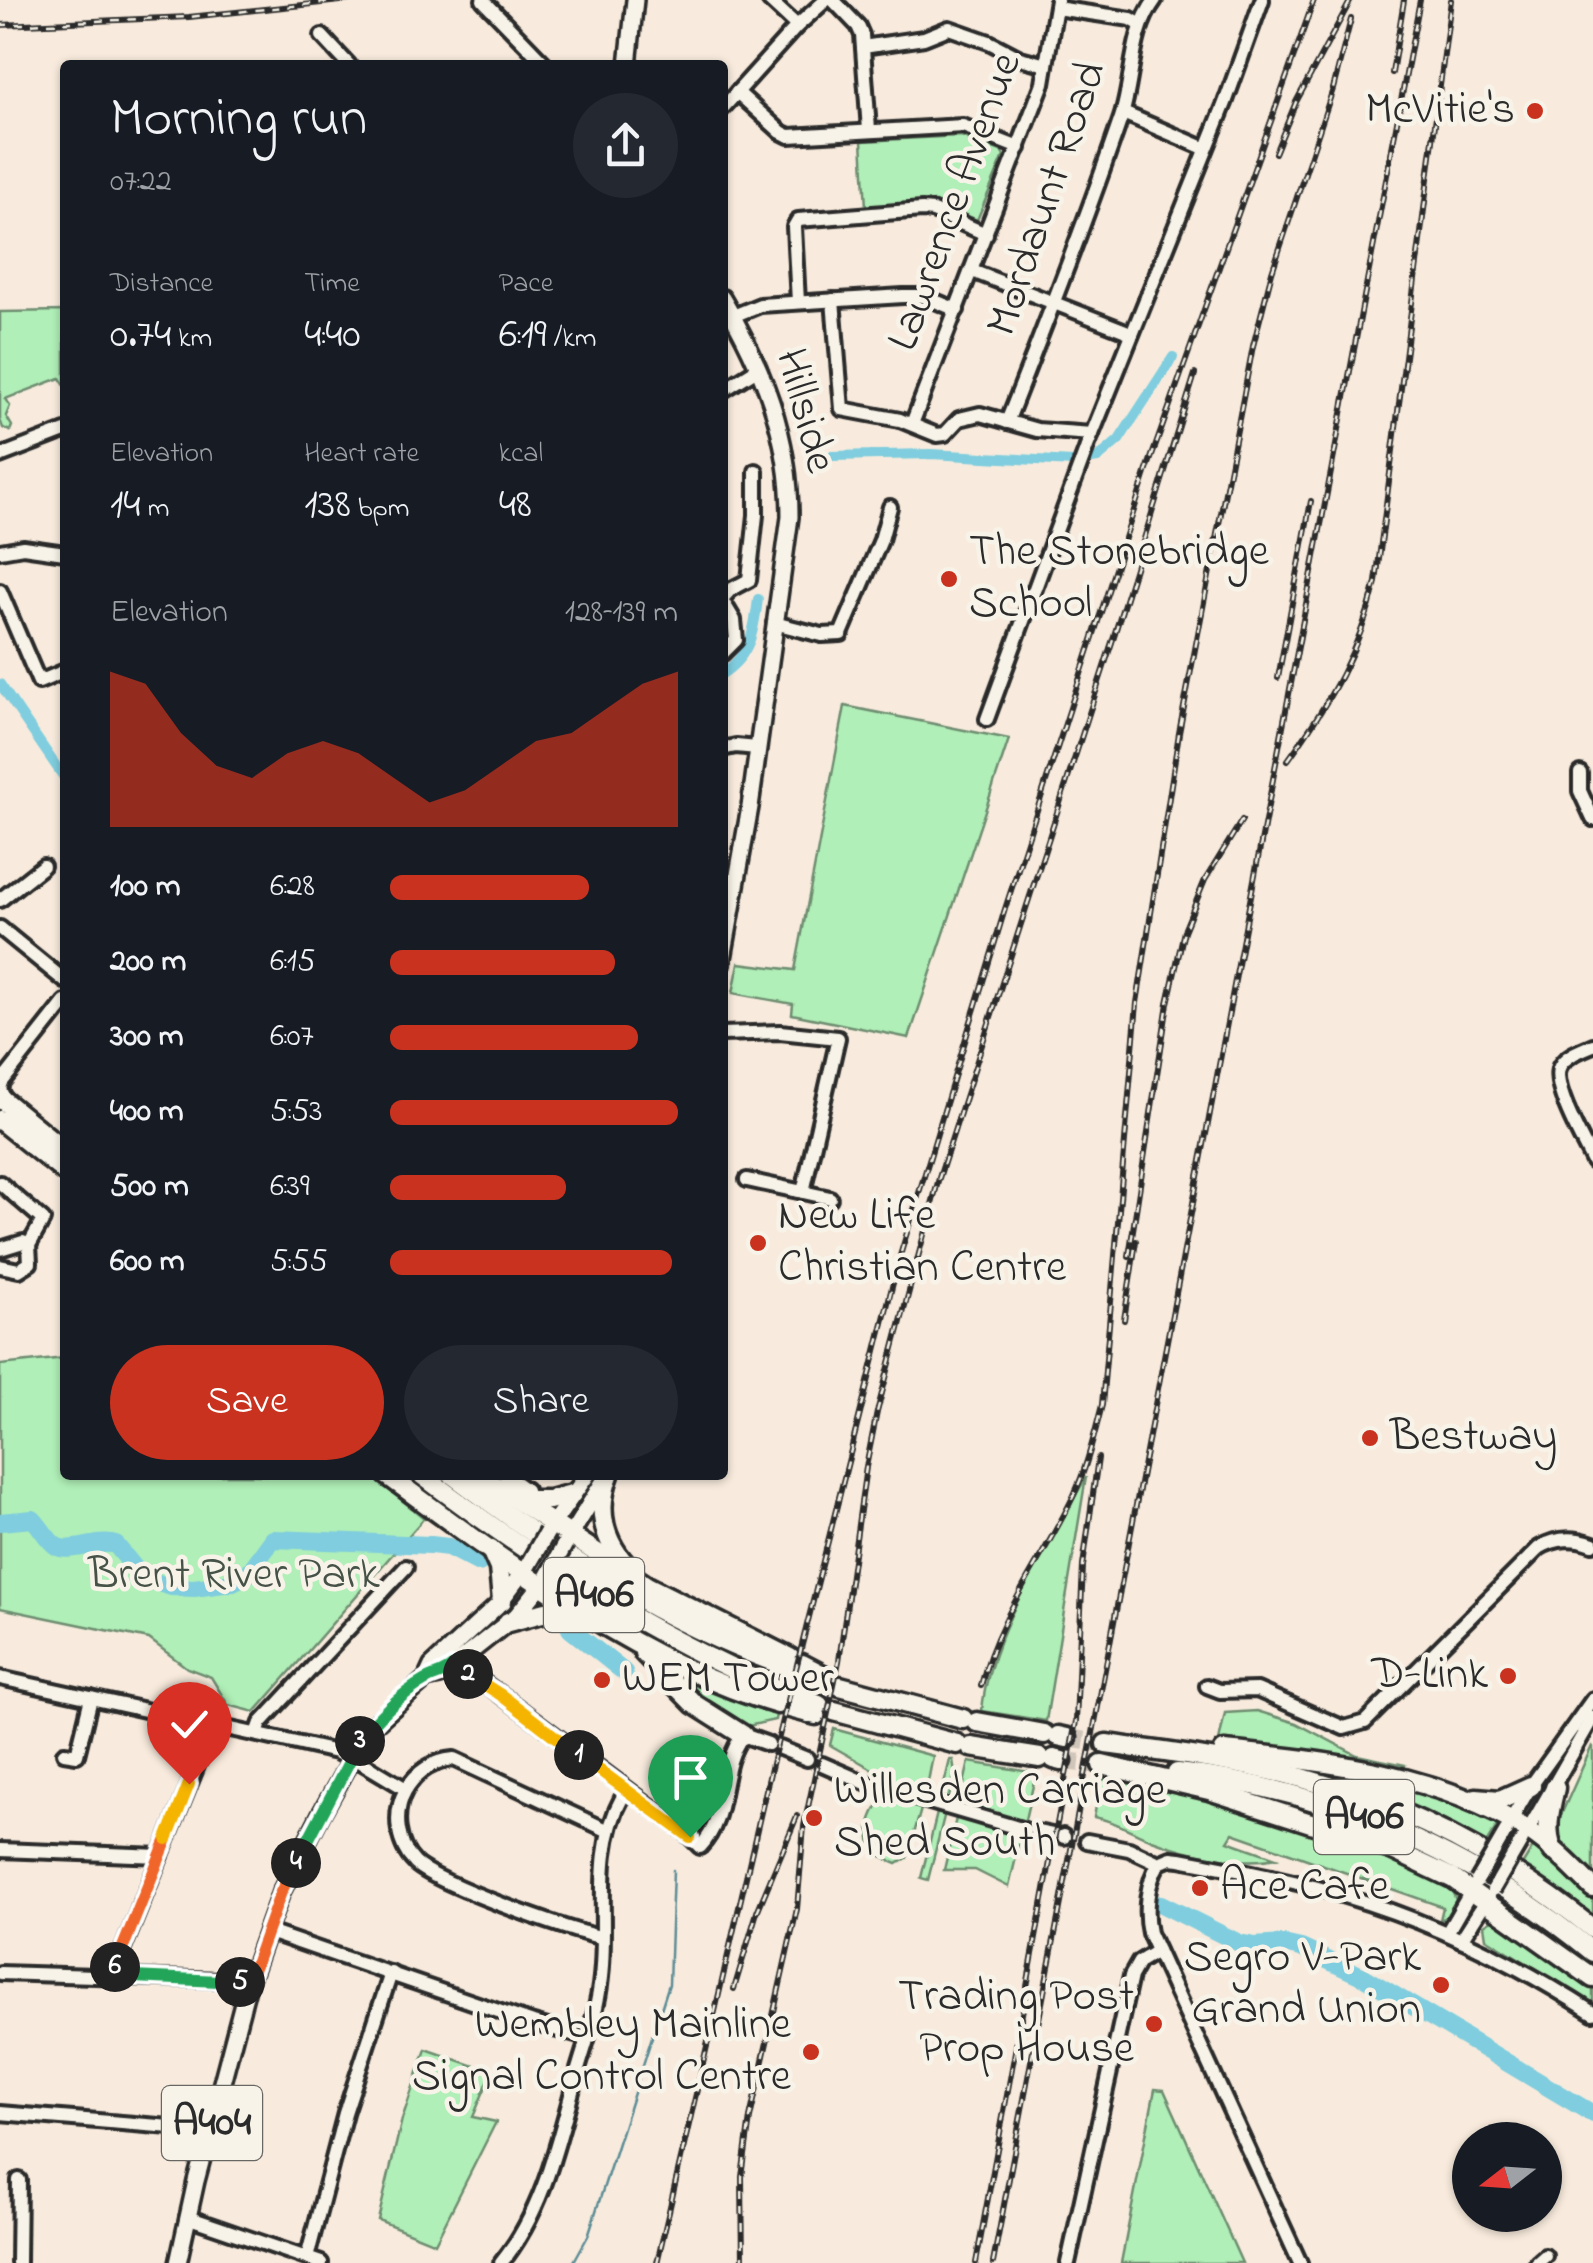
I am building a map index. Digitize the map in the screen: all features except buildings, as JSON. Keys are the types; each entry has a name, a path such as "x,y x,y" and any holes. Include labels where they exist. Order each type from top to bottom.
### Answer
{"highway":[{"path":"2,1100 60,1147"},
{"path":"2,1100 60,1166"},
{"path":"394,1480 490,1549 526,1568"},
{"name":"A406","path":"429,1480 522,1550 618,1610 786,1700"},
{"name":"A406","path":"460,1480 544,1542 630,1596 699,1632 862,1693 970,1721 1056,1736"},
{"path":"490,1480 535,1501 572,1494"},
{"name":"A406","path":"607,1480 602,1499 604,1529 623,1562 647,1586"},
{"path":"518,1493 550,1528 568,1540"},
{"name":"A406","path":"568,1540 795,1665"},
{"path":"490,1549 499,1568 502,1601"},
{"name":"A406","path":"526,1568 594,1617 701,1676 933,1739 1052,1759"},
{"name":"A406","path":"508,1622 546,1612 594,1617"},
{"path":"623,1633 694,1704 743,1736"},
{"name":"A406","path":"1456,1795 1406,1780 1293,1758 1106,1744 1272,1771 1369,1800 1482,1852 1546,1892 1593,1928"},
{"name":"A406","path":"1482,1891 1376,1843 1203,1789 1102,1765 1203,1776 1300,1796 1362,1816 1473,1868 1549,1917 1593,1952"},
{"path":"1456,1795 1497,1800 1531,1786"},
{"path":"1553,1851 1548,1825 1555,1788"},
{"path":"1456,1795 1553,1851 1593,1888"},
{"path":"1482,1891 1593,1978"}],"main road":[{"path":"628,60 634,0"},
{"name":"Hillside","path":"728,308 759,368 782,438 790,491 790,518 728,927"},
{"name":"A404","path":"178,2263 248,1984 266,1931 281,1892 350,1757 374,1724 426,1680 440,1676 502,1601 583,1480"},
{"name":"A404","path":"453,1660 508,1622 545,1581 605,1480"}],"street":[{"path":"483,0 541,60"},
{"path":"768,0 797,26"},
{"path":"728,102 797,26 830,0 858,26 868,130"},
{"name":"Mordaunt Road","path":"1007,422 1123,113 1141,25 1155,0"},
{"path":"987,719 1081,461 1225,103 1262,0"},
{"path":"1056,4 1132,19 1141,25"},
{"name":"Lawrence Avenue","path":"912,424 1044,82 1056,4"},
{"path":"863,47 924,38 949,28 1046,66"},
{"path":"322,36 344,60"},
{"path":"737,92 789,136 963,126 1019,148"},
{"path":"1123,113 1204,148"},
{"path":"798,302 794,227 798,220 922,210 986,234"},
{"path":"972,271 1132,333"},
{"path":"733,316 760,304 915,295 957,310"},
{"path":"833,300 842,408 872,412 938,435 960,419 980,414 1037,430 1095,427"},
{"path":"728,387 759,368"},
{"path":"0,456 60,433"},
{"path":"728,592 748,580 756,515 756,471"},
{"path":"774,623 822,635 841,634 881,540 890,507"},
{"path":"0,551 23,547 60,552"},
{"path":"0,591 39,682 60,673"},
{"path":"728,611 737,630 736,640 728,648"},
{"path":"728,748 757,748"},
{"path":"1580,773 1580,791 1593,819"},
{"path":"0,900 43,866"},
{"path":"0,928 60,977"},
{"path":"2,1100 60,1010"},
{"path":"728,1034 780,1032 838,1038 804,1192"},
{"path":"1593,1045 1565,1060 1557,1076 1593,1162"},
{"path":"747,1180 830,1198"},
{"path":"0,1183 43,1220 29,1245 30,1263 24,1268 0,1266"},
{"path":"0,1250 15,1243 29,1245"},
{"path":"509,1480 518,1493"},
{"path":"1207,1686 1220,1691 1257,1690 1352,1728 1365,1722 1539,1548 1550,1541 1576,1538 1593,1544"},
{"path":"257,1734 269,1714 406,1567"},
{"path":"453,1660 471,1666 473,1675 685,1832 700,1848 714,1833 730,1764 743,1736 807,1758"},
{"path":"0,1678 336,1752 406,1790"},
{"path":"77,1755 92,1698"},
{"path":"1462,1940 1482,1891 1516,1831 1531,1786 1593,1699"},
{"path":"1516,1831 1555,1788 1593,1717"},
{"path":"112,1976 214,1724"},
{"path":"602,1937 574,1931 423,1870 408,1855 398,1826 406,1790 434,1763 454,1759 609,1832"},
{"path":"822,1764 868,1784 1048,1834"},
{"path":"501,2263 514,2248 544,2186 587,2038 601,1980 603,1878 609,1832 622,1798"},
{"path":"1087,1841 1129,1849 1158,1863"},
{"path":"0,1850 161,1856"},
{"path":"1300,2263 1157,1951 1146,1918 1151,1879 1158,1863 1171,1858 1288,1880 1347,1896 1462,1940 1546,1983 1593,2013"},
{"path":"1446,1933 1482,1891"},
{"path":"266,1931 587,2038"},
{"path":"1068,2263 1130,1976 1139,1962 1157,1951"},
{"path":"307,2258 345,2113 390,1972"},
{"path":"0,1973 248,1984"},
{"path":"0,2113 209,2133"},
{"path":"18,2263 19,2180"},
{"path":"187,2217 321,2263"}],"green space":[{"path":"961,136 1001,151 1004,156 977,220 935,202 866,207 862,141"},
{"path":"60,311 60,378 5,399 10,406 6,416 12,426 10,431 3,428 0,420 0,312"},
{"path":"845,706 1009,739 909,1038 792,1014 793,1004 733,993 739,963 795,970"},
{"name":"Brent River Park","path":"60,1359 60,1480 377,1480 424,1518 255,1712 228,1705 211,1677 187,1668 149,1639 0,1608 0,1365"},
{"path":"1086,1477 1046,1721 982,1711 987,1682 1008,1622"},
{"path":"655,1652 742,1701 776,1714 775,1720 748,1726 721,1724"},
{"path":"1257,1711 1296,1723 1357,1755 1405,1765 1404,1770 1219,1741 1225,1713"},
{"path":"834,1729 933,1756 926,1792 897,1783 830,1745"},
{"path":"1592,1746 1593,1888 1570,1864 1556,1826"},
{"path":"950,1760 955,1773 928,1880 921,1878"},
{"path":"969,1762 1036,1773 1009,1887 975,1870 944,1870"},
{"path":"1311,1768 1437,1795 1482,1814 1497,1826 1485,1845 1382,1795 1311,1772"},
{"path":"1101,1779 1235,1806 1326,1834 1370,1850 1451,1889 1457,1902 1447,1917 1440,1920 1443,1907 1233,1833 1228,1841 1276,1858 1230,1859 1166,1845 1094,1817"},
{"path":"883,1798 921,1809 907,1858 897,1864 877,1852 869,1836 872,1817"},
{"path":"1533,1847 1546,1853 1593,1896 1593,1916 1521,1867"},
{"path":"1495,1918 1593,1985 1593,2004 1486,1938 1484,1925"},
{"path":"426,2049 492,2072 473,2117 496,2122 435,2243 378,2220 402,2119"},
{"path":"1155,2089 1164,2090 1242,2263 1121,2263"}],"waterway":[{"path":"831,456 931,454 1073,462 1098,458 1119,440 1173,357"},
{"path":"728,670 745,650 758,599"},
{"path":"0,684 60,772"},
{"path":"0,1522 33,1519 62,1548 116,1545 137,1571 171,1587 231,1583 247,1575 273,1539 431,1545 448,1547 479,1563"},
{"path":"570,1629 624,1672"},
{"path":"683,1818 699,1778 717,1761"},
{"path":"573,2263 588,2236 669,1984 673,1870"},
{"path":"1161,1904 1239,1943 1301,1948 1364,1977 1593,2114"}],"tunnel":[{"path":"1067,1738 1106,1744"},
{"path":"1062,1761 1102,1765"}],"railway":[{"path":"0,25 189,17 350,0"},
{"path":"657,2263 772,1764 899,1259 1005,909 1147,470 1314,0"},
{"path":"1275,153 1296,102 1351,0"},
{"path":"1392,73 1404,0"},
{"path":"993,2263 1420,0"},
{"path":"1288,760 1341,675 1376,582 1451,0"},
{"path":"981,1686 998,1636 1079,1484 1102,1405 1137,1003 1179,733 1253,346 1272,272 1333,89 1351,19"},
{"path":"743,2263 742,2177 750,2118 797,1909 804,1826 839,1661 877,1412 939,1178 1195,374"},
{"path":"1278,678 1311,501"},
{"path":"1129,1256 1168,1003 1184,931 1205,880 1242,820"},
{"path":"1124,1320 1136,1241"},
{"path":"976,2263 1076,1721 1083,1566 1098,1458"},
{"path":"734,1989 757,1912 797,1816"}],"place":[{"name":"McVitie's","path":"1535,111"},
{"name":"The Stonebridge School","path":"949,579"},
{"name":"New Life Christian Centre","path":"758,1243"},
{"name":"Bestway","path":"1370,1438"},
{"name":"D-Link","path":"1508,1676"},
{"name":"WEM Tower","path":"602,1680"},
{"name":"Willesden Carriage Shed South","path":"814,1818"},
{"name":"Ace Cafe","path":"1200,1888"},
{"name":"Segro V-Park Grand Union","path":"1441,1985"},
{"name":"Trading Post Prop House","path":"1154,2024"},
{"name":"Wembley Mainline Signal Control Centre","path":"811,2052"}],"route":[{"path":"189,1784 112,1976 248,1984 281,1892 362,1738 426,1680 452,1667 473,1675 501,1695 690,1837"}]}
